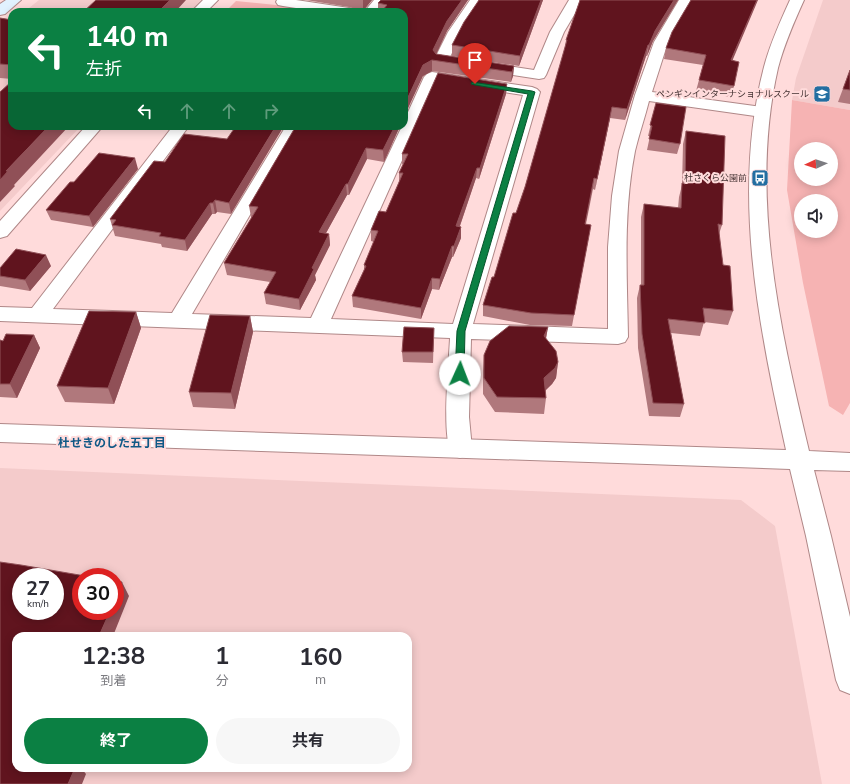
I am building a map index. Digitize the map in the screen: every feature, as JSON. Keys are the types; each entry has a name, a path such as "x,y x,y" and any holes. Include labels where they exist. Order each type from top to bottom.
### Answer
{"main road":[{"path":"0,11 14,0"}],"street":[{"path":"202,8 211,0"},
{"path":"284,0 283,2 323,8"},
{"path":"375,8 382,0"},
{"path":"477,0 455,32 441,60 539,75 557,32 576,0"},
{"path":"0,314 618,337 618,247 621,196 627,151 643,94 661,42 686,0"},
{"path":"797,0 771,68 762,112 759,148 758,197 762,258 773,328 800,461 814,515 850,680"},
{"path":"408,129 432,77 532,92 461,331 458,417 460,449"},
{"path":"643,94 762,112"},
{"path":"0,232 90,130"},
{"path":"37,316 178,130"},
{"path":"178,321 292,130"},
{"path":"318,326 408,130"},
{"path":"0,433 850,462"}],"shaded area":[{"path":"39,0 201,0 194,8 29,8"},
{"path":"823,0 850,0 850,110 792,100 796,78"},
{"path":"236,1 296,8 229,8"},
{"path":"8,24 8,130 77,130 0,211 0,31"},
{"path":"792,100 850,110 850,403 843,415 829,406 803,283 795,238 838,238 838,194 794,194 794,231 787,190"},
{"path":"0,468 741,500 775,526 822,784 0,784"}],"building":[{"path":"96,0 170,0 162,8 87,8"},
{"path":"381,0 462,0 447,21 433,50 436,54 514,66 512,72 432,60 423,65 408,97 408,8 384,8 387,5 378,3"},
{"path":"479,0 541,0 520,56 452,45 464,22"},
{"path":"580,0 674,0 648,45 627,109 612,107 597,179 594,178 585,224 591,225 574,315 531,313 483,305 492,277 494,277 513,213 516,213 525,187 566,40"},
{"path":"691,0 757,0 731,60 739,62 734,86 699,80 706,55 666,48 672,32"},
{"path":"0,18 8,19 8,65 0,64"},
{"path":"850,70 850,90 843,89"},
{"path":"438,73 507,84 480,168 477,168 456,226 461,227 454,246 452,246 440,279 432,278 421,308 352,296 366,266 364,265 378,231 371,230 379,211 386,212 403,173 399,173 408,154 402,154"},
{"path":"8,85 8,130 45,130 6,171 8,171 0,180 0,92"},
{"path":"656,103 686,107 680,144 649,139 652,126 650,125"},
{"path":"233,130 274,130 229,203 215,200 213,203 210,203 185,240 159,236 161,233 112,225 116,220 110,219 154,161 165,162 184,134 227,139"},
{"path":"294,130 393,130 383,150 366,148 348,184 346,184 319,232 329,234 299,299 264,293 276,272 224,263 258,207 249,206"},
{"path":"686,131 725,136 722,225 718,224 723,265 730,266 733,311 703,308 705,323 668,319 684,404 653,403 642,334 640,285 644,285 644,204 681,208 682,183 685,184"},
{"path":"99,153 135,158 89,216 46,210 70,182 74,182"},
{"path":"16,249 46,255 25,280 0,276 0,268"},
{"path":"89,311 136,312 108,388 57,386"},
{"path":"210,315 250,316 231,393 189,392"},
{"path":"509,326 548,327 544,336 556,351 558,362 555,368 544,378 546,398 497,397 484,378 484,355 490,341"},
{"path":"404,327 434,328 433,352 402,352"},
{"path":"6,334 34,335 10,384 0,384 0,340 3,341"},
{"path":"0,562 38,568 12,568 12,620 64,620 64,572 72,574 72,620 106,620 101,632 12,632 12,772 73,772 68,784 0,784"}],"place":[{"name":"ペンギンインターナショナルスクール","path":"822,94"},
{"name":"杜さくら公園前","path":"760,178"}],"district":[{"name":"杜せきのした五丁目","path":"112,443"}],"route":[{"path":"460,374 461,331 532,92 475,84"}]}
